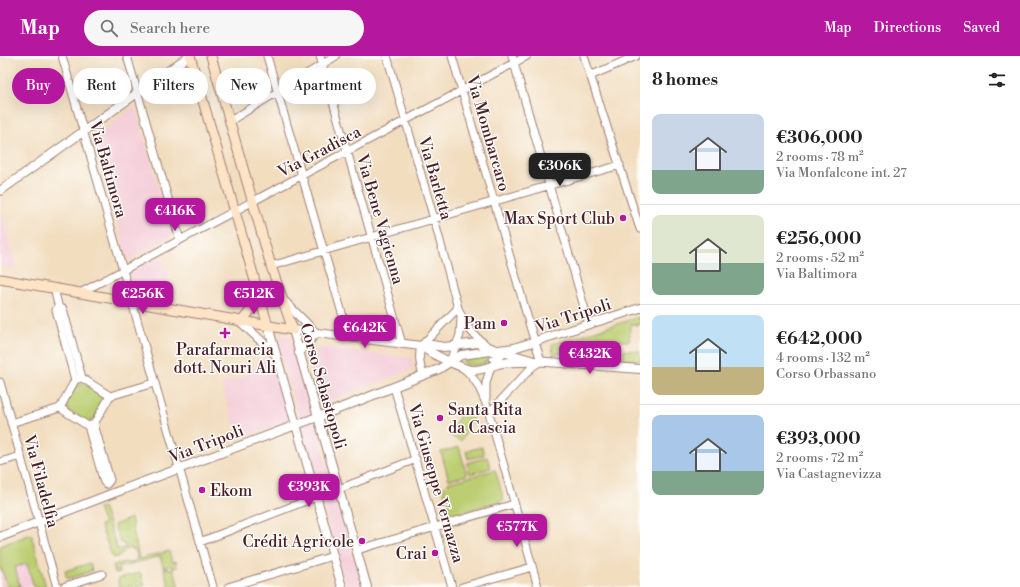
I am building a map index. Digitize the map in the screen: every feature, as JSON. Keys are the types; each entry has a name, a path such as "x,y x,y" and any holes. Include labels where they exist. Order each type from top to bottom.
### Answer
{"main road":[{"path":"189,56 236,211 268,326"},
{"name":"Corso Sebastopoli","path":"211,56 272,266 293,330"},
{"path":"0,278 293,330"},
{"path":"242,322 260,299"}],"street":[{"name":"Via Baltimora","path":"62,56 213,587"},
{"path":"127,56 180,240"},
{"path":"0,191 189,56"},
{"path":"268,56 349,337"},
{"name":"Via Bene Vagienna","path":"320,56 373,237 402,344"},
{"path":"230,121 336,56"},
{"name":"Via Barletta","path":"387,56 461,317"},
{"name":"Via Mombarcaro","path":"452,56 535,342 538,361"},
{"name":"Via Gradisca","path":"80,293 462,91 513,59 527,56"},
{"path":"584,56 640,229"},
{"path":"590,76 636,56"},
{"path":"513,59 589,324"},
{"path":"272,266 620,165"},
{"path":"11,423 60,408 79,379 63,309 60,309 54,288"},
{"path":"282,299 316,333"},
{"path":"423,376 420,366 419,352 421,346 458,308"},
{"name":"Via Tripoli","path":"0,537 423,376 464,355 514,348 640,308"},
{"path":"450,362 457,345 461,329 461,317"},
{"path":"461,317 477,337 487,345 505,353 538,361 640,369"},
{"path":"242,322 276,355"},
{"path":"268,326 342,587"},
{"path":"293,330 421,346 432,345 444,347 475,342 487,345"},
{"name":"Corso Sebastopoli","path":"293,330 367,587"},
{"path":"299,353 316,333"},
{"path":"421,346 427,351 470,370 476,370 493,362 514,348"},
{"path":"488,410 486,384 496,350"},
{"path":"493,362 522,363 538,361"},
{"path":"488,410 538,361"},
{"path":"459,365 476,381 488,410 538,587"},
{"path":"79,379 110,396"},
{"name":"Via Filadelfia","path":"0,382 57,587"},
{"path":"111,494 107,484 104,482 91,425 110,396 154,383"},
{"name":"Via Giuseppe Vernazza","path":"394,387 452,587"},
{"path":"60,408 91,425"},
{"path":"0,462 21,456"},
{"path":"339,489 416,459"},
{"path":"200,542 316,497"},
{"path":"356,550 514,504"},
{"path":"228,587 333,556"},
{"path":"462,587 532,567"},
{"path":"63,587 102,574"}],"shaded area":[{"path":"135,107 172,236 128,260 94,137"},
{"path":"0,208 16,267 16,269 0,266"},
{"path":"159,257 169,275 165,296 135,290 129,272"},
{"path":"283,335 291,338 362,587 346,587 277,342"},
{"path":"319,347 412,358 413,369 321,404 308,359"},
{"path":"266,357 274,365 289,420 239,439 221,384 244,377"},
{"path":"31,534 46,587 0,587 0,546"}],"green space":[{"path":"640,317 640,325 631,324 629,341 610,340 609,355 624,357 624,350 640,351 640,361 553,353 552,344"},
{"path":"486,356 488,358 486,362 480,364 472,365 463,362 466,359"},
{"path":"84,384 99,392 103,401 94,419 86,422 68,410 66,402 75,386"},
{"path":"461,413 473,419 461,441 449,435"},
{"path":"459,447 467,475 449,480 441,452"},
{"path":"482,447 484,455 468,459 466,451"},
{"path":"487,457 491,468 470,474 467,463"},
{"path":"495,470 504,500 450,516 443,488 448,483"},
{"path":"103,507 118,550 126,547 120,542 114,525 131,518 139,559 169,551 172,562 176,561 177,567 173,568 179,587 169,587 164,569 172,569 171,565 163,567 160,556 118,568 119,573 115,573 113,565 125,562 132,563 136,560 137,554 133,549 129,548 121,555 113,558 100,525 104,524 98,509"},
{"path":"31,534 46,587 34,587 27,564 15,567 20,587 7,587 2,570 0,570 0,546"},
{"path":"90,563 92,571 67,579 65,571"},
{"path":"138,573 141,574 144,587 119,587 119,578"}],"place":[{"name":"Max Sport Club","path":"623,218"},
{"name":"Pam","path":"504,323"},
{"name":"Parafarmacia dott. Nouri Ali","path":"225,333"},
{"name":"Santa Rita da Cascia","path":"440,418"},
{"name":"Ekom","path":"202,490"},
{"name":"Crédit Agricole","path":"362,541"},
{"name":"Crai","path":"435,553"}]}
